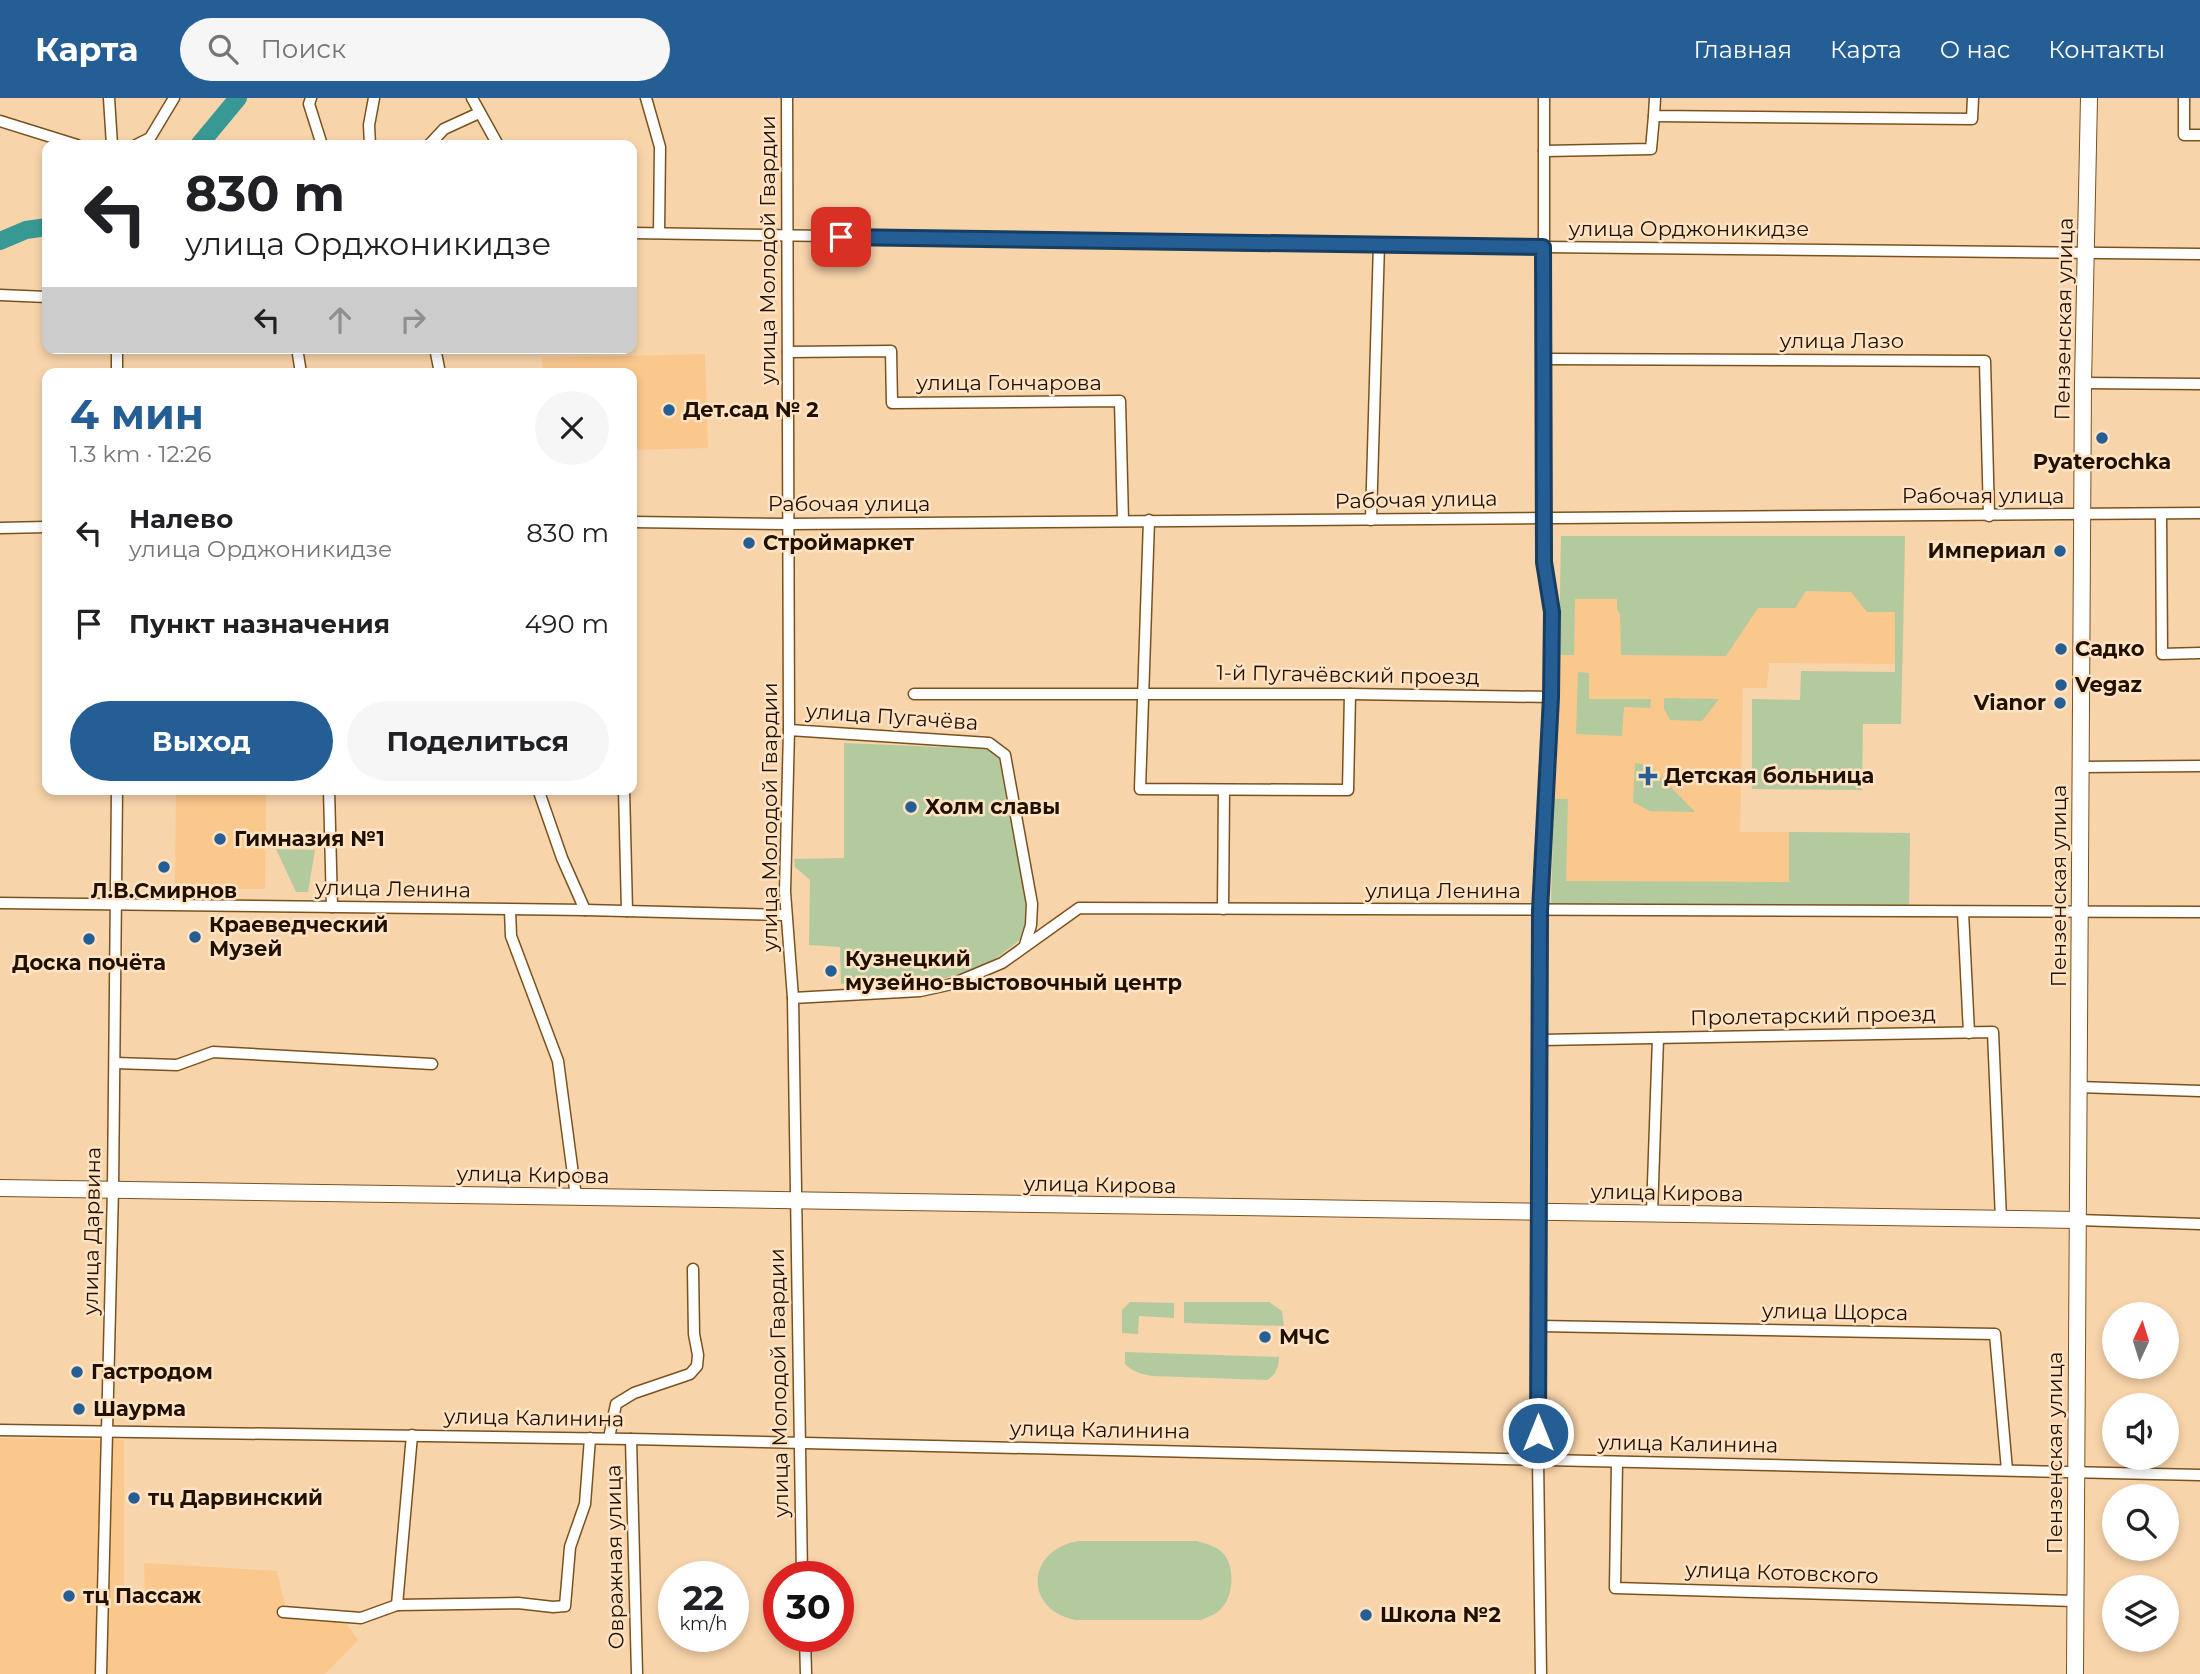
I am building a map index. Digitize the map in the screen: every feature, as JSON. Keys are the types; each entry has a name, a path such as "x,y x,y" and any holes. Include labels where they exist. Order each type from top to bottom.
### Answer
{"street":[{"path":"109,98 112,140"},
{"path":"146,140 150,138 174,98"},
{"path":"311,98 309,103 321,140"},
{"path":"370,140 369,125 374,98"},
{"path":"472,98 495,140"},
{"path":"646,98 660,147 659,233"},
{"name":"улица Молодой Гвардии","path":"787,98 789,730 786,915 793,998 802,1561"},
{"path":"1541,1674 1538,1460 1540,911 1551,697 1552,612 1544,562 1544,98"},
{"path":"1544,151 1651,149 1655,98"},
{"path":"1654,116 1972,119 1973,98"},
{"name":"Пензенская улица","path":"2075,1674 2083,383 2089,98"},
{"path":"2184,98 2184,135 2200,135"},
{"path":"434,140 444,129 480,113"},
{"path":"0,121 61,140"},
{"name":"улица Орджоникидзе","path":"637,233 2200,254"},
{"path":"1371,520 1379,243"},
{"path":"0,295 42,297"},
{"name":"улица Гончарова","path":"788,352 891,351 892,403 1120,401 1123,521"},
{"name":"улица Лазо","path":"1543,359 1985,361 1989,516"},
{"path":"2083,383 2200,384"},
{"name":"Рабочая улица","path":"637,522 788,524 2200,513"},
{"path":"2161,514 2162,654 2200,653"},
{"path":"1149,520 1140,789 1348,790 1350,694"},
{"path":"0,528 42,527"},
{"name":"1-й Пугачёвский проезд","path":"914,694 1551,697"},
{"name":"улица Пугачёва","path":"789,730 989,743 1005,755 1032,904 1031,925 1025,945"},
{"path":"2080,767 2200,766"},
{"path":"1223,909 1224,790"},
{"name":"улица Дарвина","path":"101,1674 113,1189 117,795"},
{"path":"330,795 332,907"},
{"path":"540,795 584,910"},
{"path":"624,795 627,911"},
{"name":"улица Ленина","path":"0,903 786,915"},
{"name":"улица Ленина","path":"793,998 920,992 952,985 1002,963 1079,908 2200,912"},
{"path":"510,910 511,936 558,1061 576,1197"},
{"path":"1964,912 1969,1033"},
{"name":"Пролетарский проезд","path":"1540,1040 1993,1032 2001,1219"},
{"path":"1652,1213 1658,1038"},
{"path":"115,1063 177,1065 214,1052 432,1064"},
{"path":"2078,1087 2200,1091"},
{"name":"улица Кирова","path":"0,1188 2200,1224"},
{"name":"Овражная улица","path":"609,1438 616,1404 634,1393 690,1374 697,1366 693,1269"},
{"name":"улица Щорса","path":"1539,1326 1995,1334 2007,1470"},
{"name":"улица Калинина","path":"0,1430 609,1438 2200,1475"},
{"path":"283,1612 361,1618 397,1605 412,1435"},
{"name":"Овражная улица","path":"397,1605 518,1603 565,1606 570,1547 585,1504 590,1438"},
{"name":"Овражная улица","path":"631,1439 637,1674"},
{"name":"улица Котовского","path":"1617,1462 1615,1588 2075,1601"},
{"path":"805,1652 806,1674"}],"shaded area":[{"name":"Дет.сад № 2","path":"705,354 708,448 637,450 637,368 543,368 542,358"},
{"name":"Детская больница","path":"1561,536 1905,536 1903,664 1769,663 1767,688 1743,688 1740,832 1910,833 1909,906 1551,904"},
{"name":"Гимназия №1","path":"176,795 266,795 265,889 175,888"},
{"path":"0,1438 124,1440 124,1596 145,1596 144,1563 277,1571 287,1613 342,1617 358,1640 325,1674 0,1674"}],"green space":[{"path":"1561,536 1905,536 1901,724 1863,724 1862,790 1752,789 1752,699 1800,700 1801,671 1895,672 1895,612 1867,612 1851,592 1806,591 1795,608 1758,608 1726,656 1621,655 1617,599 1575,599 1574,655 1559,655"},
{"path":"1578,672 1589,673 1589,699 1651,699 1650,708 1624,707 1622,736 1576,734"},
{"path":"1664,698 1719,699 1702,721 1670,720 1664,709"},
{"path":"844,743 987,749 999,758 1026,900 1025,925 1020,940 984,967 931,982 841,984 840,947 809,945 810,880 795,867 794,859 844,858"},
{"path":"1635,763 1649,765 1695,812 1650,811 1633,802"},
{"path":"1554,799 1568,799 1566,881 1789,882 1789,832 1910,833 1909,906 1551,904"},
{"path":"276,849 315,850 308,892 296,892"},
{"path":"1130,1302 1174,1303 1174,1318 1139,1316 1138,1334 1122,1333 1122,1310"},
{"path":"1184,1302 1269,1302 1282,1311 1284,1326 1184,1323"},
{"path":"1125,1352 1279,1357 1279,1361 1275,1373 1267,1380 1152,1376 1128,1367 1125,1364"},
{"path":"1079,1541 1197,1541 1209,1545 1220,1551 1229,1563 1231,1585 1228,1599 1218,1612 1201,1620 1076,1620 1059,1614 1047,1605 1040,1593 1038,1580 1041,1567 1049,1555 1061,1546"}],"waterway":[{"path":"203,140 238,98"},
{"path":"0,241 26,230 42,228"}],"place":[{"name":"Дет.сад № 2","path":"669,410"},
{"name":"Pyaterochka","path":"2102,438"},
{"name":"Строймаркет","path":"749,543"},
{"name":"Империал","path":"2060,551"},
{"name":"Садко","path":"2061,649"},
{"name":"Vegaz","path":"2061,685"},
{"name":"Vianor","path":"2060,703"},
{"name":"Детская больница","path":"1648,776"},
{"name":"Холм славы","path":"911,807"},
{"name":"Гимназия №1","path":"220,839"},
{"name":"Л.В.Смирнов","path":"164,867"},
{"name":"Краеведческий Музей","path":"195,937"},
{"name":"Доска почёта","path":"89,939"},
{"name":"Кузнецкий музейно-выстовочный центр","path":"831,971"},
{"name":"МЧС","path":"1265,1337"},
{"name":"Гастродом","path":"77,1372"},
{"name":"Шаурма","path":"79,1409"},
{"name":"тц Дарвинский","path":"134,1498"},
{"name":"тц Пассаж","path":"69,1596"},
{"name":"Школа №2","path":"1366,1615"}],"route":[{"path":"841,237 1543,247 1544,562 1552,612 1551,697 1540,911 1538,1433"}]}
